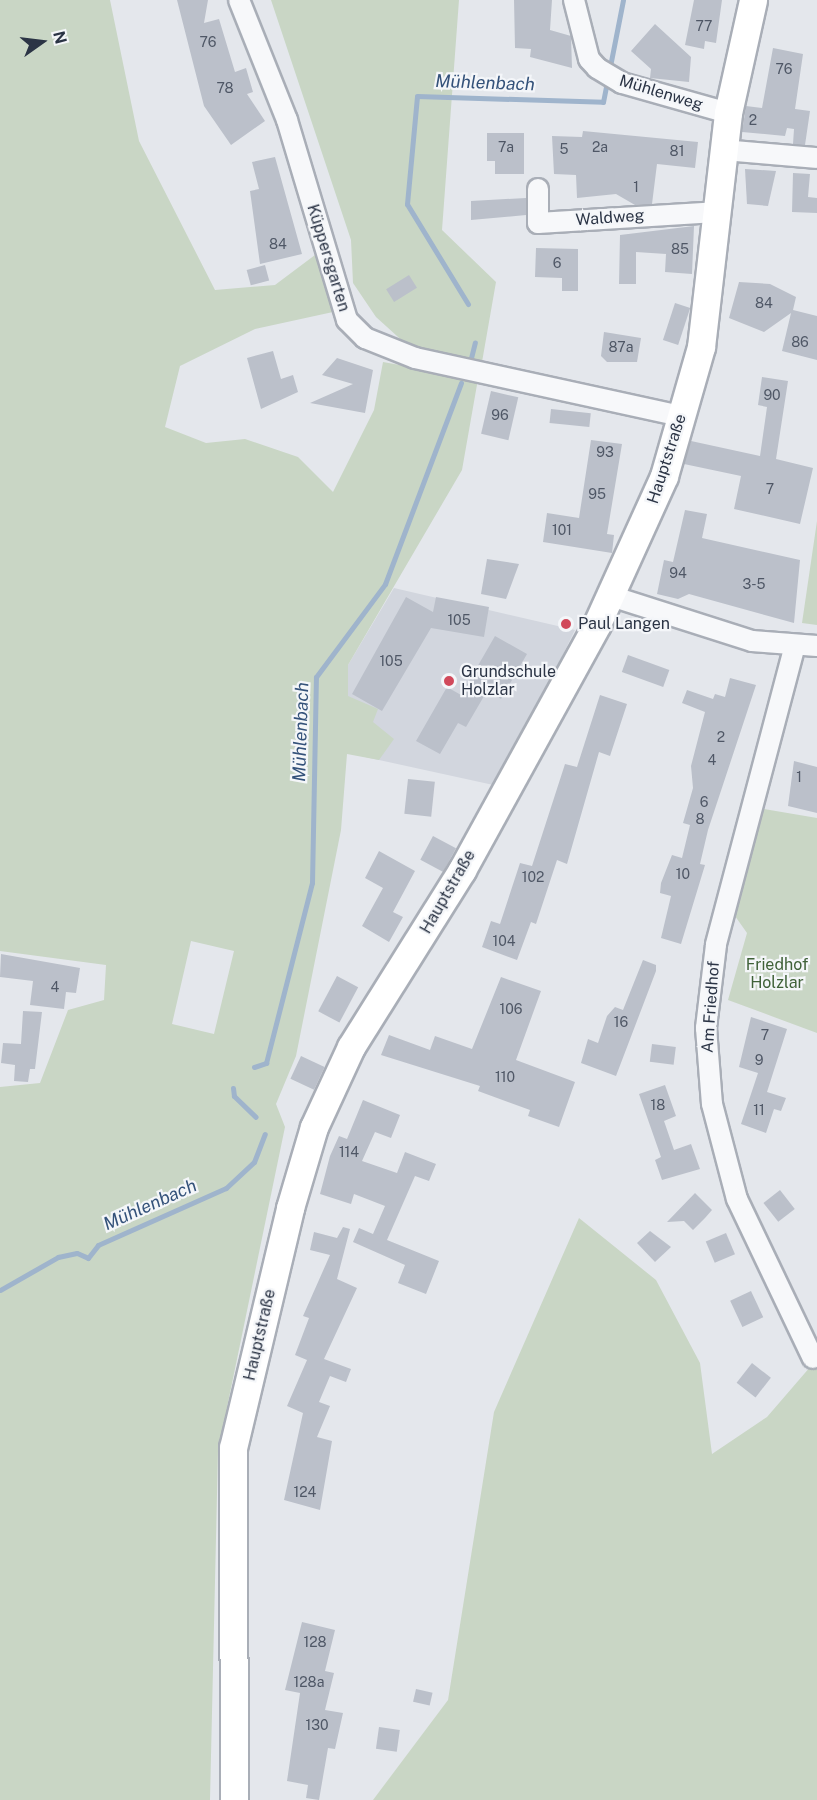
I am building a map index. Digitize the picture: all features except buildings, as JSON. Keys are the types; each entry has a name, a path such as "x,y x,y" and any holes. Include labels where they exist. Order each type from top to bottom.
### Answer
{"main road":[{"name":"Hauptstraße","path":"234,1800 233,1448 314,1127 351,1047 462,870 611,596 664,476 701,347 728,113 753,0"}],"street":[{"name":"Küppersgarten","path":"239,0 287,120 347,320 365,338 415,358 682,416"},
{"name":"Mühlenweg","path":"574,0 589,59 597,68 622,83 728,113"},
{"path":"723,150 817,158"},
{"name":"Waldweg","path":"538,189 538,223 716,212"},
{"path":"611,596 689,625 795,645 817,646"},
{"name":"Am Friedhof","path":"795,645 716,945 706,1028 712,1104 737,1199 813,1358"}],"shaded area":[{"name":"Grundschule Holzlar","path":"394,588 575,630 498,786 347,753 348,665"}],"green space":[{"path":"0,0 110,0 139,141 215,290 275,285 319,252 333,312 255,329 180,366 165,427 206,443 245,439 298,457 333,492 374,410 383,362 478,379 462,470 348,665 348,696 378,709 373,722 394,739 379,760 347,754 341,830 296,1056 276,1104 285,1127 218,1451 210,1800 0,1800 0,1087 40,1083 68,1010 104,1000 106,965 0,951","holes":["191,941 234,951 214,1034 172,1024"]},
{"path":"271,0 459,0 442,230 496,282 482,362 408,346 376,317 353,283 351,240"},
{"path":"817,521 817,625 802,623"},
{"name":"Friedhof Holzlar","path":"764,809 817,818 817,1033 728,1000 747,933 735,916"},
{"path":"579,1218 656,1280 700,1363 712,1454 767,1417 817,1359 817,1800 373,1800 448,1700 494,1412"}],"waterway":[{"name":"Mühlenbach","path":"468,304 407,204 417,96 603,102 623,0"},
{"name":"Mühlenbach","path":"471,358 475,342"},
{"name":"Mühlenbach","path":"254,1067 266,1063 312,883 316,677 385,584 461,383"},
{"name":"Mühlenbach","path":"233,1088 234,1096 256,1117"},
{"name":"Mühlenbach","path":"0,1290 58,1257 77,1253 88,1258 98,1245 226,1188 254,1162 265,1134"}],"place":[{"name":"Paul Langen","path":"566,624"},
{"name":"Grundschule Holzlar","path":"449,681"}]}
